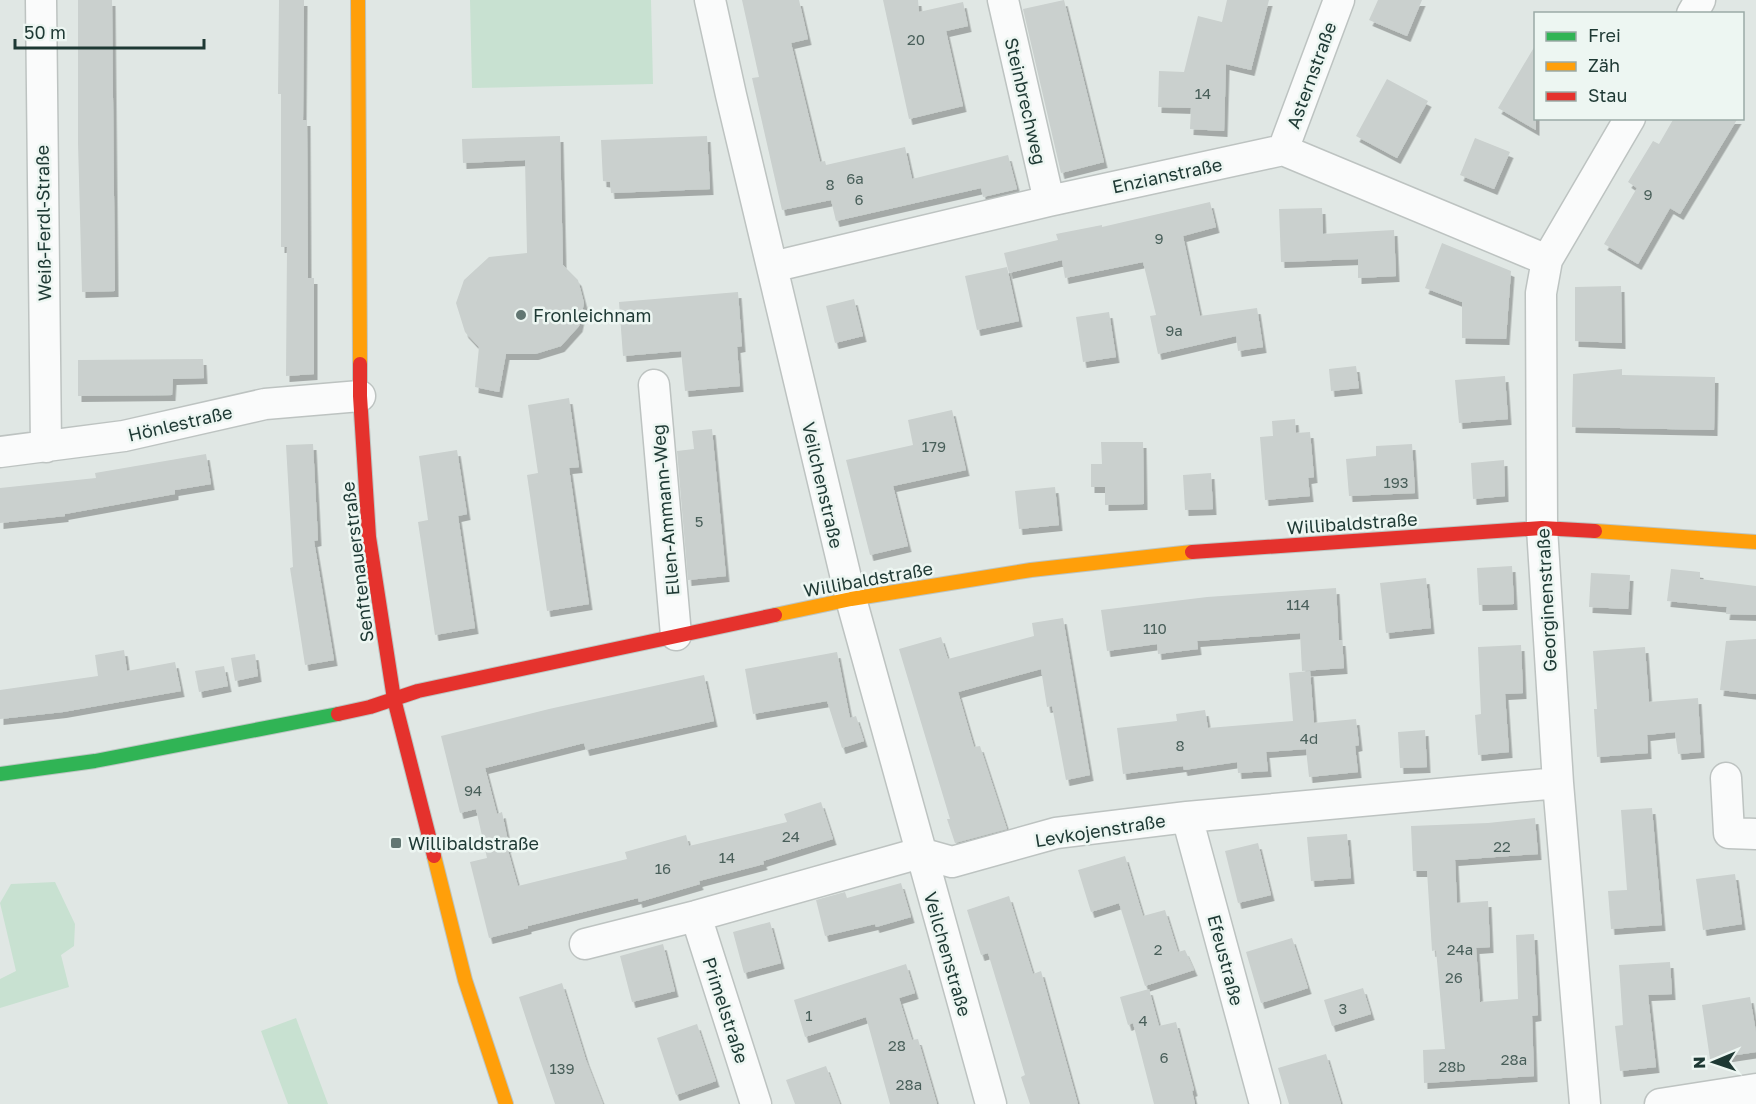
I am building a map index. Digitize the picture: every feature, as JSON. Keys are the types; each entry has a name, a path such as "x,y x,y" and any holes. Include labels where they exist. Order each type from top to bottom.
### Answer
{"street":[{"name":"Weiß-Ferdl-Straße","path":"41,0 46,447"},
{"name":"Senftenauerstraße","path":"358,0 360,396 369,537 394,699 465,980 506,1104"},
{"name":"Veilchenstraße","path":"710,0 851,600 990,1104"},
{"name":"Steinbrechweg","path":"1003,0 1049,201"},
{"name":"Asternstraße","path":"1283,150 1339,0"},
{"name":"Georginenstraße","path":"1585,1104 1558,783 1542,528 1541,292 1547,260 1629,120"},
{"name":"Enzianstraße","path":"772,267 1049,201 1283,150"},
{"path":"1283,150 1547,260"},
{"name":"Ellen-Ammann-Weg","path":"654,384 676,635"},
{"name":"Hönlestraße","path":"0,452 124,436 265,404 360,396"},
{"name":"Willibaldstraße","path":"0,774 95,761 205,741 370,707 418,691 676,635 851,600 1031,570 1200,551 1542,528 1756,543"},
{"path":"1726,778 1729,832 1756,834"},
{"name":"Levkojenstraße","path":"920,853 952,862 1056,833 1187,817 1558,783"},
{"name":"Efeustraße","path":"1187,817 1265,1104"},
{"path":"585,944 696,916 920,853"},
{"name":"Primelstraße","path":"696,916 756,1104"},
{"path":"1660,1104 1756,1089"}],"green space":[{"path":"470,0 651,0 653,84 472,88"},
{"path":"55,882 75,924 74,946 61,955 69,987 0,1008 0,979 16,971 0,903 11,884"},
{"path":"296,1018 328,1104 288,1104 261,1031"}],"building":[{"path":"78,0 112,0 115,291 82,292 78,143"},
{"path":"279,0 304,0 303,120 307,120 308,278 314,278 314,374 286,376 287,247 281,247"},
{"path":"742,0 799,0 808,39 791,43 820,162 825,161 826,165 905,147 912,179 1008,155 1017,189 983,197 981,188 836,221 831,200 782,210 752,78 759,77"},
{"path":"883,0 918,0 919,12 963,2 968,26 946,31 963,106 909,119"},
{"path":"1064,0 1104,162 1061,173 1023,9"},
{"path":"1227,0 1269,0 1251,70 1226,64 1224,131 1190,129 1191,108 1158,107 1159,71 1184,72 1198,16 1222,22"},
{"path":"1378,0 1422,0 1407,36 1369,20"},
{"path":"1534,47 1536,130 1498,108"},
{"path":"1387,79 1428,101 1397,158 1356,136"},
{"path":"1673,120 1737,120 1680,214 1670,208 1638,264 1604,244 1637,188 1628,182 1653,141 1659,144"},
{"path":"560,136 563,265 578,280 584,303 579,326 561,346 535,354 506,354 499,392 475,387 479,347 465,332 456,303 464,280 489,257 527,253 525,160 463,163 462,139"},
{"path":"707,136 710,189 611,193 610,182 603,181 601,140"},
{"path":"1475,138 1510,152 1494,189 1460,175"},
{"path":"1210,202 1216,227 1183,236 1200,316 1257,308 1263,347 1238,351 1236,336 1158,354 1150,316 1156,315 1143,262 1065,278 1062,260 1009,273 1004,253 1058,240 1056,234 1102,225 1102,227"},
{"path":"1322,208 1323,234 1394,230 1396,276 1358,278 1358,259 1281,262 1279,209"},
{"path":"1442,243 1511,271 1506,339 1462,338 1462,302 1425,288"},
{"path":"1007,267 1019,321 977,330 965,276"},
{"path":"1621,286 1622,343 1575,341 1575,287"},
{"path":"738,292 742,346 737,347 740,386 685,391 681,351 623,356 619,302"},
{"path":"854,299 863,336 835,343 826,306"},
{"path":"1109,312 1116,357 1083,362 1076,317"},
{"path":"203,359 204,378 173,379 172,395 78,396 78,360"},
{"path":"1356,366 1359,388 1331,391 1329,369"},
{"path":"1622,369 1622,375 1715,377 1714,430 1572,427 1573,374"},
{"path":"1505,376 1508,419 1459,423 1455,380"},
{"path":"569,398 579,467 569,468 589,604 547,611 527,475 538,473 528,405"},
{"path":"952,410 966,470 893,486 908,546 870,555 846,460 913,445 908,420"},
{"path":"1295,419 1296,433 1310,432 1314,477 1308,478 1310,496 1265,500 1260,437 1273,436 1272,421"},
{"path":"712,429 726,576 688,580 677,451 694,449 692,431"},
{"path":"1101,442 1143,442 1144,504 1105,505 1105,487 1091,487 1091,464 1102,464"},
{"path":"313,444 318,540 314,541 334,660 305,665 290,568 293,567 286,445"},
{"path":"1412,444 1415,493 1349,496 1346,459 1376,456 1376,446"},
{"path":"457,450 467,514 458,516 475,628 435,635 418,522 428,520 419,456"},
{"path":"206,454 211,484 175,490 175,494 65,514 65,516 0,523 0,488 96,478 95,473"},
{"path":"1504,460 1505,496 1473,499 1471,463"},
{"path":"1211,473 1213,509 1185,510 1183,475"},
{"path":"1055,487 1059,525 1019,529 1015,491"},
{"path":"1512,566 1514,604 1479,605 1477,568"},
{"path":"1671,569 1700,572 1700,579 1756,586 1756,615 1726,614 1727,607 1667,601"},
{"path":"1591,573 1630,575 1628,609 1589,607"},
{"path":"1426,578 1431,628 1386,633 1380,583"},
{"path":"1336,588 1339,640 1342,640 1344,668 1302,671 1300,633 1197,641 1198,649 1158,654 1157,644 1107,651 1101,610 1207,597"},
{"path":"1063,618 1090,775 1066,780 1052,706 1047,707 1041,669 958,692 974,747 980,746 1007,829 955,843 947,819 950,819 899,649 941,637 948,659 1034,636 1032,623"},
{"path":"1756,639 1756,694 1720,690 1726,641"},
{"path":"1521,645 1523,693 1505,694 1509,752 1478,755 1475,715 1481,714 1478,647"},
{"path":"1645,647 1649,702 1698,698 1701,752 1678,754 1675,732 1647,735 1648,753 1597,757 1594,709 1597,709 1593,651"},
{"path":"124,650 127,671 175,662 181,691 63,712 0,719 0,690 98,676 95,655"},
{"path":"837,652 850,718 856,716 864,741 842,748 827,701 753,714 745,669"},
{"path":"255,654 258,676 235,681 231,658"},
{"path":"224,666 228,686 199,692 195,671"},
{"path":"1310,671 1314,723 1356,719 1359,745 1355,746 1358,772 1309,777 1306,749 1266,752 1268,771 1238,773 1237,762 1184,770 1183,766 1123,774 1117,728 1177,721 1176,714 1205,710 1208,728 1293,721 1289,673"},
{"path":"704,675 714,721 586,750 584,743 485,768 497,814 502,812 509,846 507,847 518,886 627,859 625,852 686,835 689,846 787,822 784,814 821,802 833,839 763,861 764,864 699,881 700,884 639,902 638,898 489,938 470,862 487,858 476,809 460,813 441,736 549,709"},
{"path":"1425,730 1427,767 1400,768 1398,732"},
{"path":"1652,808 1662,925 1611,929 1608,891 1627,890 1621,810"},
{"path":"1535,818 1538,854 1455,860 1457,903 1488,901 1490,947 1476,948 1480,1002 1518,999 1516,935 1534,934 1538,1015 1532,1016 1534,1076 1424,1083 1423,1050 1445,1049 1436,950 1432,951 1427,871 1413,871 1411,826 1488,823"},
{"path":"1347,834 1351,878 1311,881 1307,837"},
{"path":"1258,843 1271,895 1238,903 1225,851"},
{"path":"1125,856 1143,916 1165,910 1178,952 1185,950 1194,970 1145,986 1119,903 1091,912 1078,870"},
{"path":"1735,874 1742,924 1703,930 1696,879"},
{"path":"901,883 911,917 876,927 875,924 825,936 816,900 845,892 847,898"},
{"path":"1009,896 1033,974 1041,971 1078,1104 1030,1104 1021,1077 1025,1075 988,953 981,955 967,910"},
{"path":"770,922 781,963 744,973 733,932"},
{"path":"1292,938 1308,988 1261,1003 1246,952"},
{"path":"663,944 675,991 632,1002 620,956"},
{"path":"1670,962 1672,994 1648,995 1656,1067 1620,1071 1615,1026 1623,1025 1619,965"},
{"path":"906,964 915,993 899,998 912,1040 918,1039 937,1104 890,1104 866,1017 805,1037 794,1000"},
{"path":"562,983 586,1060 603,1104 555,1104 533,1040 519,997"},
{"path":"1363,988 1371,1014 1332,1026 1324,1000"},
{"path":"1149,989 1159,1026 1176,1022 1194,1090 1192,1091 1195,1104 1154,1104 1133,1023 1128,1025 1120,997"},
{"path":"1750,997 1756,1032 1756,1052 1710,1059 1702,1005"},
{"path":"697,1024 716,1081 676,1095 657,1038"},
{"path":"1326,1054 1341,1104 1289,1104 1278,1068"},
{"path":"826,1066 840,1104 795,1104 786,1080"}],"traffic: fast":[{"path":"0,774 95,761 338,714"}],"traffic: slow":[{"path":"358,0 360,364"},
{"path":"1595,531 1756,542"},
{"path":"775,615 851,599 1031,570 1192,552"},
{"path":"434,856 465,980 506,1104"}],"traffic: jam":[{"path":"360,364 369,537 394,699 434,856"},
{"path":"1192,552 1542,528 1595,531"},
{"path":"338,714 370,707 418,691 775,615"}],"place":[{"name":"Fronleichnam","path":"521,315"},
{"name":"Willibaldstraße","path":"396,843"}]}
